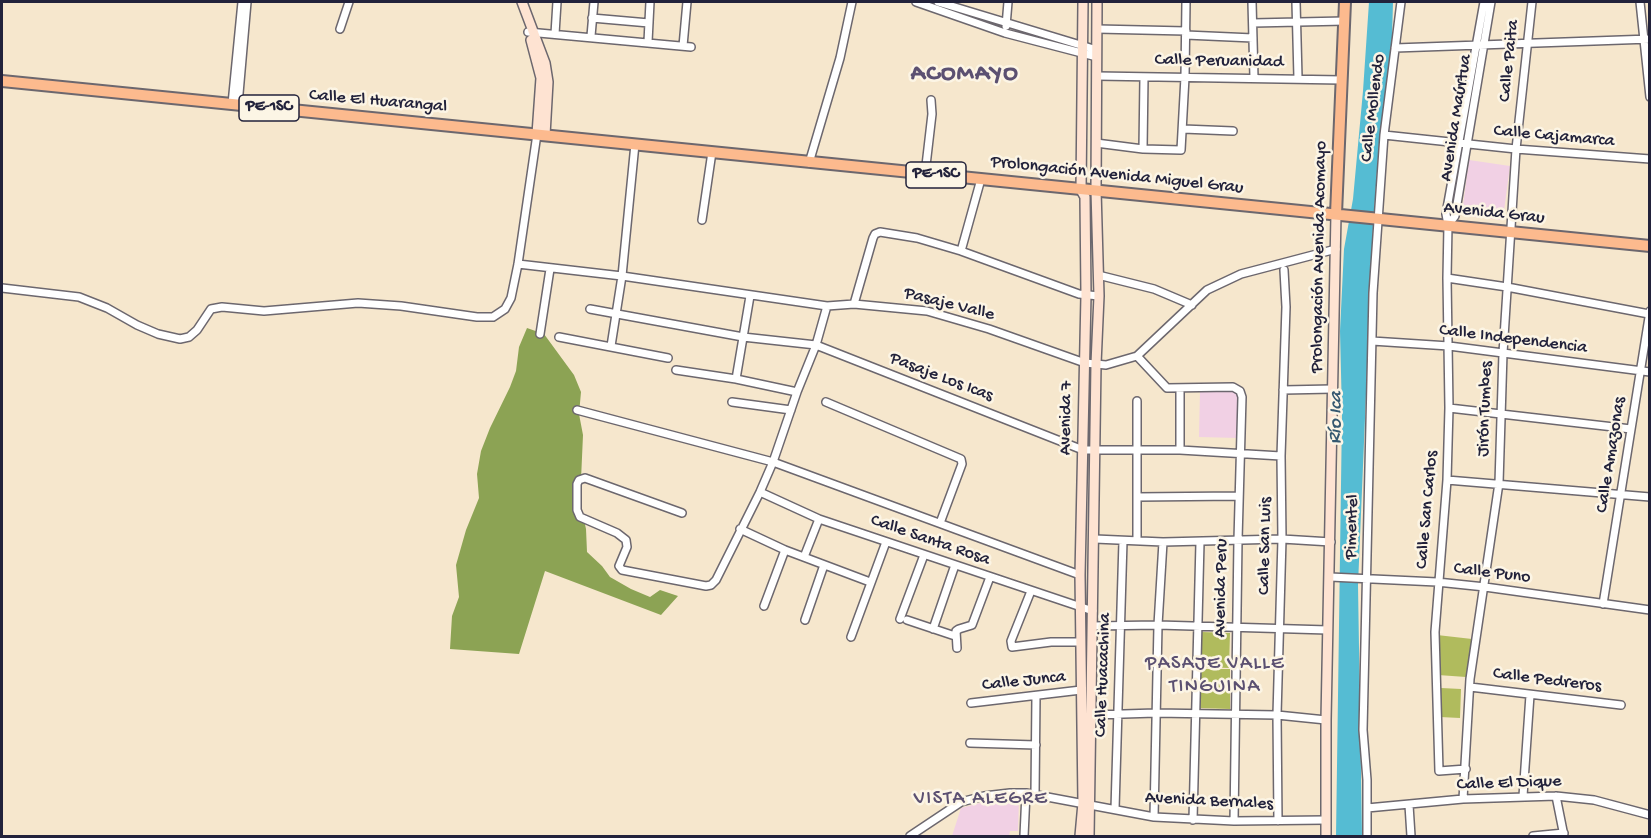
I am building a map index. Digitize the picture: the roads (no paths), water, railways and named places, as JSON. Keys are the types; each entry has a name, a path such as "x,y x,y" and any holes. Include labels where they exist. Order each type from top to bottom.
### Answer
{"main road":[{"name":"Prolongación Avenida Acomayo","path":"1341,215 1345,2"},
{"name":"Calle El Huarangal","path":"2,81 541,135"},
{"name":"Prolongación Avenida Miguel Grau","path":"541,135 1341,215"},
{"name":"Avenida Grau","path":"1341,215 1650,246"}],"street":[{"path":"235,104 242,2"},
{"path":"235,104 247,2"},
{"path":"340,29 349,2"},
{"path":"516,2 531,32"},
{"path":"2,288 79,297 107,308 158,334 180,339 189,337 197,330 211,309 222,307 264,311 358,303 493,317 505,309 510,298 541,135 539,63 522,2"},
{"path":"555,34 557,2"},
{"path":"591,36 594,2"},
{"path":"648,42 650,2"},
{"path":"531,32 687,46 687,2"},
{"path":"809,163 840,58 852,2"},
{"path":"916,2 1005,33 1097,53"},
{"path":"938,2 1082,50"},
{"path":"1005,33 1008,2"},
{"name":"Avenida 7","path":"1083,2 1081,190 1085,197 1086,295 1080,575 1081,690 1089,837"},
{"name":"Avenida 7","path":"1080,837 1087,803 1095,539 1096,364 1099,296 1096,190 1097,2"},
{"path":"1096,143 1143,149 1181,150 1186,2"},
{"path":"1252,2 1254,78"},
{"path":"1296,2 1298,78"},
{"name":"Calle Mollendo","path":"1376,218 1401,2"},
{"name":"Avenida Maúrtua","path":"1448,225 1455,216 1469,144 1484,2"},
{"name":"Avenida Maúrtua","path":"1448,225 1446,214 1459,144 1491,2"},
{"name":"Calle Paita","path":"1511,232 1516,149 1532,2"},
{"path":"1640,2 1646,39 1650,97"},
{"path":"592,18 649,23"},
{"path":"1253,23 1345,21"},
{"path":"1097,29 1253,38"},
{"path":"1395,48 1646,39"},
{"name":"Calle Peruanidad","path":"1097,76 1342,80"},
{"path":"1143,149 1144,76"},
{"path":"925,174 932,114 931,99"},
{"path":"1183,129 1233,130"},
{"name":"Calle Cajamarca","path":"1384,135 1459,144 1650,159"},
{"path":"611,346 622,276 635,144"},
{"path":"702,220 712,152"},
{"path":"961,251 981,179"},
{"name":"Prolongación Avenida Acomayo","path":"1326,837 1328,630 1333,577 1330,542 1336,249 1341,215"},
{"name":"Pimentel","path":"1368,837 1363,730 1364,579 1376,218"},
{"name":"Calle San Carlos","path":"1448,225 1447,480 1437,582 1435,681 1439,771 1466,769"},
{"path":"854,304 873,238 878,232 917,238 1086,295 1099,296"},
{"name":"Jirón Tumbes","path":"1463,799 1470,687 1499,483 1503,353 1511,232"},
{"name":"Pasaje Valle","path":"518,264 622,276 827,306 854,304 927,311 989,329 1085,363 1116,364 1137,356 1207,290 1241,274 1336,249"},
{"path":"540,334 550,269"},
{"name":"Calle San Luis","path":"1278,821 1277,716 1282,539 1281,456 1286,307 1284,270"},
{"path":"1098,275 1154,289 1192,305"},
{"path":"1447,278 1649,312"},
{"path":"736,379 750,296"},
{"path":"681,513 585,478 576,484 577,510 580,517 618,533 626,540 627,547 619,566 624,571 711,585 716,580 773,462 816,345 827,306"},
{"name":"Pasaje Los Icas","path":"590,309 743,337 816,345 1083,450 1180,450 1281,456"},
{"name":"Calle Amazonas","path":"1603,604 1622,495 1649,312"},
{"path":"559,337 668,358"},
{"name":"Calle Independencia","path":"1372,341 1449,346 1650,372"},
{"path":"1137,356 1163,386 1180,389 1180,450"},
{"path":"676,369 797,392"},
{"name":"Avenida Peru","path":"1180,389 1233,387 1240,391 1242,397 1234,821"},
{"path":"1283,390 1333,389"},
{"path":"1137,401 1137,541"},
{"path":"732,402 791,410"},
{"path":"826,402 961,459 962,464 940,523"},
{"path":"1449,408 1631,429"},
{"path":"577,410 773,462 1080,575"},
{"path":"1447,480 1650,497"},
{"name":"Calle Santa Rosa","path":"760,492 819,519 1081,608 1093,610"},
{"path":"1137,497 1239,496"},
{"path":"804,557 819,519"},
{"path":"740,529 785,550 870,582"},
{"path":"1095,539 1123,542 1282,539 1330,542"},
{"path":"851,637 886,542"},
{"name":"Calle Huacachina","path":"1114,809 1123,542"},
{"path":"1154,817 1158,625 1163,542"},
{"path":"1193,820 1196,626 1200,542"},
{"path":"764,606 785,550"},
{"path":"924,555 903,620 955,636"},
{"path":"805,620 824,565"},
{"path":"933,628 955,565"},
{"path":"957,648 955,636 959,629 972,625 990,577"},
{"name":"Calle Puno","path":"1333,577 1437,582 1650,610"},
{"path":"1031,591 1011,641 1012,646 1081,642"},
{"path":"1092,626 1236,626 1328,630"},
{"name":"Calle Pedreros","path":"1470,687 1621,705"},
{"name":"Calle Junca","path":"971,703 1081,690"},
{"path":"1523,796 1530,694"},
{"path":"1035,794 1036,696"},
{"path":"1091,716 1156,713 1235,714 1326,720"},
{"path":"970,743 1036,745"},
{"path":"1024,837 1026,793"},
{"name":"Avenida Bernales","path":"910,837 961,802 984,796 1026,793 1154,817 1234,821 1326,820"},
{"path":"1533,837 1564,835 1556,796"},
{"name":"Calle El Dique","path":"1367,808 1463,799 1556,796 1594,800 1650,815"},
{"path":"1409,805 1411,837"}],"water":[{"name":"Río Ica","path":"1369,2 1393,2 1392,39 1379,143 1373,227 1358,585 1362,836 1336,836 1342,414 1340,331 1344,249 1353,199"}],"district":[{"name":"ACOMAYO","path":"965,75"},
{"name":"PASAJE VALLE TINGUINA","path":"1215,676"},
{"name":"VISTA ALEGRE","path":"981,800"}]}
